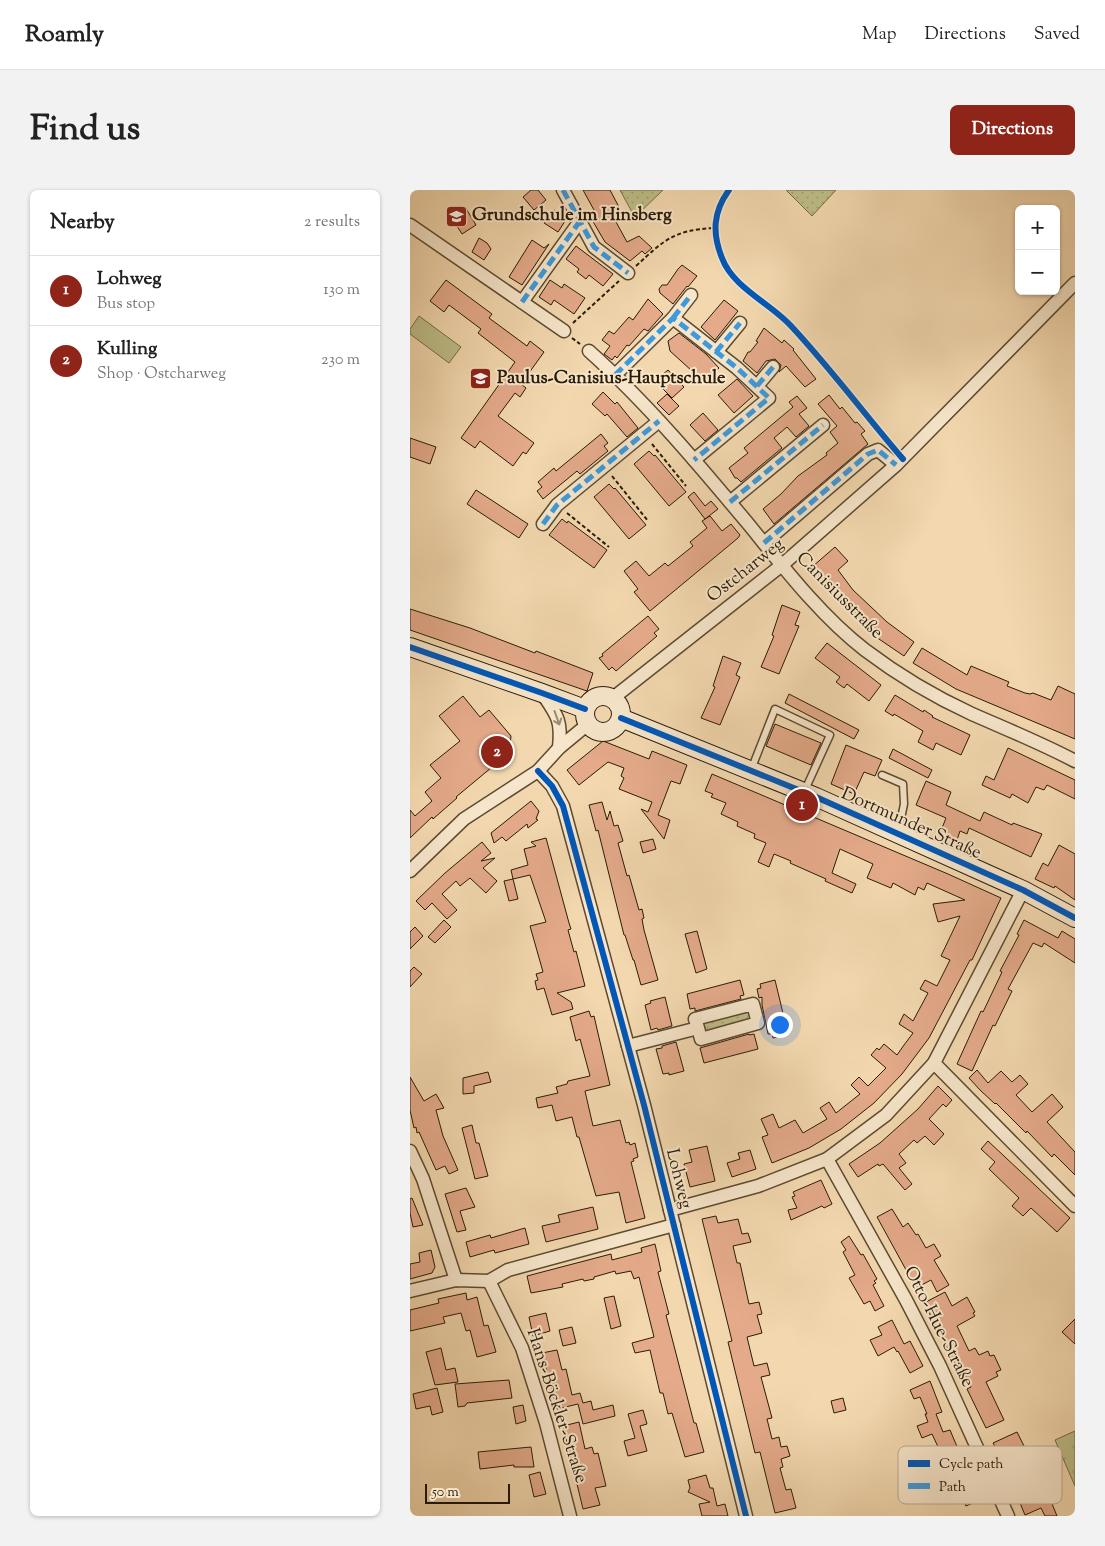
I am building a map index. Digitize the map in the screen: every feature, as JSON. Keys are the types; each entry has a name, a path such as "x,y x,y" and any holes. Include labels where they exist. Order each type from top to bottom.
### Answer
{"main road":[{"path":"410,647 542,692 587,717 596,731 606,732 616,728 621,718 619,705 613,698 596,697 588,704 587,717"},
{"name":"Dortmunder Straße","path":"621,718 804,792 1023,890 1075,918"}],"street":[{"path":"563,190 594,247 628,273"},
{"path":"522,302 580,221"},
{"path":"410,225 564,331"},
{"name":"Ostcharweg","path":"613,698 782,565 896,465 1075,283"},
{"path":"615,375 673,318 691,295"},
{"path":"673,318 757,386 769,398 694,460"},
{"path":"716,352 740,323"},
{"name":"Canisiusstraße","path":"589,351 615,375 694,460 782,565 823,610 864,649 913,683 970,713 1051,748 1075,761"},
{"path":"757,386 773,367"},
{"path":"543,524 557,505 659,422"},
{"path":"730,502 823,425"},
{"name":"Ostcharweg","path":"764,543 868,454 878,450 896,465"},
{"path":"542,692 558,716 560,728 559,748"},
{"path":"410,871 464,819 538,771 587,717"},
{"name":"Lohweg","path":"538,771 552,786 563,806 628,1046 746,1516"},
{"path":"670,1210 758,1186 827,1159 886,1115 934,1063 1023,890"},
{"path":"753,1004 758,1022 701,1039 698,1028 695,1019 753,1004"},
{"path":"628,1046 698,1028"},
{"path":"934,1063 1075,1206"},
{"path":"410,1151 423,1179 456,1280"},
{"name":"Otto-Hue-Straße","path":"827,1159 906,1300 940,1366 976,1446"},
{"path":"410,1291 456,1280 489,1281 508,1270 674,1226"},
{"name":"Hans-Böckler-Straße","path":"489,1281 522,1348 546,1423 570,1516"},
{"name":"Otto-Hue-Straße","path":"1003,1504 1008,1516"}],"lane":[{"path":"751,771 775,709 830,735 804,792"},
{"path":"882,775 903,784 904,804 898,834"}],"path":[{"path":"564,331 589,351"},
{"path":"644,434 686,486"},
{"path":"604,467 648,521"},
{"path":"557,505 609,547"}],"green space":[{"path":"620,190 663,190 636,216 633,214"},
{"path":"786,190 836,190 812,216"},
{"path":"419,316 461,347 449,363 410,334 410,329"},
{"path":"750,1008 753,1020 705,1032 702,1021"},
{"path":"1075,1431 1075,1486 1062,1456 1062,1446 1058,1446 1055,1440"}],"building":[{"path":"531,190 538,190 546,200 534,210 523,197"},
{"path":"583,190 610,190 619,207 610,211 627,242 639,236 652,248 645,254 642,251 630,261 605,242 588,213 594,210"},
{"path":"465,207 476,225 462,234 450,215"},
{"path":"554,210 567,218 558,232 544,223"},
{"path":"479,238 487,243 491,249 484,260 472,252"},
{"path":"532,240 544,248 549,244 522,285 509,277"},
{"path":"576,246 613,274 603,286 589,275 586,279 577,272 579,269 566,259"},
{"path":"682,265 697,276 673,304 660,293 659,289 662,285 667,285"},
{"path":"446,280 492,314 489,318 527,346 530,341 544,352 521,384 526,388 520,397 515,393 498,416 534,443 526,454 523,452 513,466 480,441 475,448 461,438 515,362 478,333 481,329 449,305 444,312 430,301"},
{"path":"550,280 562,288 564,284 585,298 574,314 554,300 551,305 539,297"},
{"path":"648,299 663,314 648,331 644,329 629,346 627,345 617,358 615,356 612,360 604,354 610,346 602,340 609,331 614,334 629,317 633,320"},
{"path":"724,300 738,311 715,340 701,327"},
{"path":"764,328 782,343 784,340 794,349 816,379 805,387 786,366 779,372 781,365 775,359 766,361 757,373 743,361 748,352 758,342 756,341"},
{"path":"679,333 706,354 719,368 706,381 703,381 670,351 668,341"},
{"path":"668,370 684,387 672,398 655,381"},
{"path":"737,379 753,396 734,413 718,395"},
{"path":"603,392 615,404 617,402 638,428 627,437 607,414 605,416 592,404"},
{"path":"667,394 679,406 669,415 657,403"},
{"path":"829,395 840,409 842,407 855,423 857,422 865,431 861,434 868,444 774,524 763,509 798,476 827,455 826,453 838,443 830,432 837,426 818,404"},
{"path":"797,396 807,408 799,414 809,426 796,437 787,427 774,438 782,448 741,482 735,478 729,468 748,453 744,448 793,407 789,402"},
{"path":"703,413 718,430 705,441 690,425"},
{"path":"601,434 608,443 604,446 608,451 580,474 577,471 543,499 537,491 542,487 538,482 554,468 556,471"},
{"path":"410,438 436,447 430,464 410,457"},
{"path":"649,451 655,455 686,492 669,506 634,464"},
{"path":"609,484 615,488 646,525 629,539 594,497"},
{"path":"476,490 528,524 519,538 467,504"},
{"path":"694,492 705,506 711,501 718,509 705,519 688,497"},
{"path":"710,516 722,531 731,524 740,535 650,611 634,592 638,589 624,571 636,561 649,576 665,563 668,566 693,546 690,542 707,528 702,521"},
{"path":"562,519 567,523 568,521 607,550 594,568 549,535"},
{"path":"835,547 848,561 838,570 853,590 887,622 914,642 904,656 876,637 846,607 812,567"},
{"path":"782,605 800,612 795,625 799,626 779,674 761,667 774,636 772,635"},
{"path":"410,609 470,628 535,653 536,651 593,673 587,691 410,630"},
{"path":"648,616 659,629 654,633 657,636 616,671 612,667 609,670 599,658"},
{"path":"827,643 881,685 869,701 847,684 844,688 836,682 840,677 815,658"},
{"path":"922,648 967,675 971,666 1009,682 1007,686 1025,693 1033,693 1051,700 1058,686 1075,694 1075,739 956,689 913,663"},
{"path":"723,656 741,663 736,675 740,677 720,725 701,718 715,687 713,686"},
{"path":"789,694 859,730 854,739 785,703"},
{"path":"895,695 923,712 924,710 932,717 970,735 961,755 936,743 933,750 918,742 923,731 894,714 893,716 885,711"},
{"path":"463,696 480,717 489,710 511,736 509,753 456,797 433,819 432,817 410,838 410,810 415,816 432,801 425,792 441,778 430,765 460,741 439,716"},
{"path":"775,724 821,743 811,765 766,746"},
{"path":"603,741 649,759 652,751 687,765 680,784 671,781 658,815 670,820 664,839 641,809 648,812 652,802 619,789 624,778 621,776 624,768 608,762 579,785 567,770"},
{"path":"846,745 882,760 875,776 864,772 854,794 831,784"},
{"path":"1008,748 1075,780 1075,799 1047,785 1044,790 1036,787 1028,803 1012,794 1010,798 982,785 986,776 994,780"},
{"path":"893,749 932,770 928,778 889,758"},
{"path":"712,774 1001,898 972,960 970,960 929,1038 902,1074 874,1103 841,1129 809,1148 772,1163 762,1137 768,1135 761,1119 773,1114 779,1128 795,1120 803,1133 827,1119 820,1108 829,1102 836,1113 860,1094 851,1085 859,1077 868,1086 886,1068 871,1055 877,1048 879,1050 884,1044 897,1055 913,1033 899,1024 904,1014 913,1021 928,993 920,989 925,980 937,986 950,960 941,956 960,916 938,922 933,904 965,900 927,883 924,890 918,887 915,895 893,883 891,888 867,878 873,864 840,849 832,873 856,884 852,893 774,854 769,867 758,862 766,843 754,838 755,834 737,826 738,822 721,814 726,803 711,797 713,794 705,791"},
{"path":"926,781 951,792 946,805 980,821 984,812 1012,825 1013,823 1042,834 1031,857 969,828 967,834 960,831 957,840 940,833 946,818 916,805"},
{"path":"531,801 539,811 536,819 538,820 528,828 527,824 506,841 502,837 494,843 491,833"},
{"path":"602,802 607,820 610,811 614,826 618,825 623,841 618,843 639,910 642,909 644,930 658,980 641,985 624,935 598,830 596,831 589,805"},
{"path":"546,838 571,929 568,930 574,952 576,951 585,986 557,993 571,1002 573,1009 552,1015 544,988 537,990 535,981 538,980 536,974 543,972 530,926 546,922 530,875 513,879 511,870 528,865 524,849 536,846 531,842"},
{"path":"653,839 656,849 643,853 640,842"},
{"path":"482,842 491,853 481,861 495,858 483,868 497,881 486,893 470,878 460,886 456,881 442,894 457,910 447,919 432,903 425,910 416,901 445,873"},
{"path":"1059,845 1075,854 1075,900 1055,886 1054,888 1035,879 1043,863 1048,866"},
{"path":"513,879 518,899 509,901 504,881"},
{"path":"444,920 451,927 435,943 428,937"},
{"path":"1024,920 1058,938 1062,931 1075,939 1075,963 1044,943 1042,947 1033,943 1008,989 1012,991 995,1026 993,1025 972,1071 957,1064 981,1011 983,1012 1002,972 1000,971 1019,935 1017,934"},
{"path":"415,927 423,936 410,949 410,932"},
{"path":"697,931 707,969 696,973 685,934"},
{"path":"414,967 422,974 410,987 410,971"},
{"path":"740,980 744,995 740,996 741,999 695,1011 695,1008 690,1009 687,994"},
{"path":"775,980 788,1034 773,1038 772,1034 768,1034 762,997 759,998 757,989 761,988 760,984"},
{"path":"665,997 672,1026 651,1030 645,1005 651,1003 650,1001"},
{"path":"589,1011 591,1017 594,1016 610,1085 585,1091 593,1126 620,1120 626,1143 629,1142 630,1145 635,1143 638,1157 631,1162 645,1218 626,1223 619,1192 596,1196 572,1117 556,1121 552,1105 538,1108 536,1098 558,1093 556,1087 567,1084 568,1081 590,1076 580,1039 576,1041 570,1017"},
{"path":"754,1034 758,1049 704,1063 700,1048"},
{"path":"676,1042 684,1071 669,1075 669,1073 663,1074 656,1049"},
{"path":"977,1070 988,1083 1001,1071 1012,1082 1020,1075 1028,1084 1016,1095 1032,1112 1052,1094 1063,1107 1047,1122 1075,1152 1075,1175 1054,1154 1052,1157 1027,1131 1026,1133 980,1090 969,1078"},
{"path":"488,1072 491,1082 474,1086 474,1093 463,1094 463,1078"},
{"path":"410,1077 424,1101 436,1094 444,1108 436,1110 443,1136 458,1170 449,1174 445,1166 436,1170 419,1132 417,1133 416,1127 414,1128 410,1110"},
{"path":"938,1086 952,1100 946,1107 943,1104 929,1119 944,1134 934,1145 925,1136 917,1143 914,1140 899,1154 906,1163 899,1168 912,1184 905,1190 883,1164 879,1166 878,1164 858,1177 849,1164 880,1143 918,1109"},
{"path":"472,1125 476,1143 479,1143 488,1176 475,1179 462,1128"},
{"path":"988,1141 1070,1218 1057,1232 1031,1208 1023,1216 1012,1206 1019,1198 989,1169 995,1162 981,1149"},
{"path":"707,1146 715,1181 690,1187 684,1164 692,1162 689,1150"},
{"path":"750,1150 756,1169 732,1177 727,1163 740,1159 738,1153"},
{"path":"821,1180 832,1204 824,1208 822,1206 791,1220 788,1210 797,1208 792,1197 795,1196 793,1192"},
{"path":"466,1188 475,1207 460,1211 466,1230 457,1232 445,1194"},
{"path":"412,1198 423,1225 413,1227 410,1213 410,1199"},
{"path":"593,1207 598,1229 546,1242 542,1226 560,1222 558,1215"},
{"path":"892,1209 903,1227 908,1223 916,1235 918,1234 926,1248 934,1244 941,1256 934,1260 949,1285 937,1292 931,1280 916,1288 877,1217"},
{"path":"716,1216 718,1223 738,1219 742,1234 748,1233 751,1242 733,1246 737,1263 740,1263 749,1304 759,1302 762,1314 757,1315 762,1333 747,1337 754,1366 767,1363 770,1375 761,1377 772,1418 767,1419 772,1439 779,1437 781,1447 787,1446 790,1456 781,1459 783,1467 780,1468 786,1490 791,1489 796,1508 775,1513 760,1452 755,1453 728,1342 732,1341 702,1219"},
{"path":"525,1228 529,1244 495,1253 494,1250 470,1257 466,1242 490,1235 491,1238"},
{"path":"849,1236 861,1255 863,1254 877,1279 873,1285 884,1306 875,1311 870,1301 864,1304 849,1278 855,1275 843,1252 846,1250 841,1242"},
{"path":"655,1244 661,1271 658,1272 669,1314 666,1315 694,1423 696,1423 704,1452 685,1457 672,1413 668,1414 663,1393 660,1393 650,1350 635,1353 632,1343 654,1337 639,1277 634,1279 631,1271 616,1274 615,1271 594,1277 594,1279 584,1281 583,1279 562,1284 563,1287 531,1293 527,1276 611,1254 612,1260 642,1252 641,1248"},
{"path":"431,1250 435,1267 432,1273 410,1279 410,1264 420,1262 419,1253"},
{"path":"945,1292 952,1306 967,1297 975,1312 973,1313 975,1316 957,1326 969,1351 975,1348 979,1355 988,1351 990,1356 994,1355 1001,1370 996,1372 998,1376 986,1382 1004,1420 986,1428 967,1389 971,1387 963,1371 960,1373 924,1303"},
{"path":"466,1293 467,1300 477,1297 484,1326 488,1325 496,1352 477,1357 470,1330 466,1331 461,1313 443,1317 445,1323 410,1331 410,1310 439,1303 438,1299"},
{"path":"614,1296 621,1326 611,1329 604,1298"},
{"path":"546,1313 550,1331 533,1336 529,1317"},
{"path":"1075,1319 1075,1344 1062,1332"},
{"path":"892,1320 904,1344 910,1341 923,1366 910,1373 894,1347 878,1356 870,1340 882,1335 878,1327"},
{"path":"572,1327 576,1343 563,1346 559,1330"},
{"path":"441,1348 446,1370 455,1368 458,1382 435,1385 426,1352"},
{"path":"557,1350 562,1370 566,1369 572,1395 580,1393 583,1403 591,1401 593,1410 613,1405 615,1416 583,1424 578,1404 557,1409 542,1353"},
{"path":"509,1380 512,1398 467,1403 465,1406 458,1407 455,1384"},
{"path":"930,1381 942,1412 936,1414 943,1432 950,1430 957,1446 938,1446 932,1434 922,1438 917,1426 928,1422 925,1414 927,1414 920,1397 914,1399 910,1390"},
{"path":"437,1388 443,1412 432,1415 430,1406 416,1409 413,1394"},
{"path":"843,1398 846,1410 834,1413 831,1401"},
{"path":"523,1405 526,1421 516,1424 513,1407"},
{"path":"643,1410 647,1424 640,1426 647,1451 628,1456 624,1441 635,1438 628,1414"},
{"path":"579,1422 585,1449 592,1447 594,1454 598,1453 606,1486 595,1488 600,1505 583,1509 563,1426"},
{"path":"1017,1432 1024,1446 995,1446 993,1443"},
{"path":"531,1447 534,1467 514,1467 514,1465 480,1469 478,1452"},
{"path":"540,1472 546,1494 534,1497 529,1475"},
{"path":"706,1475 710,1488 713,1488 717,1506 725,1504 728,1516 702,1516 699,1504 710,1502 688,1492 690,1488 688,1480"},
{"path":"1020,1504 1052,1504 1057,1516 1045,1516 1041,1508 1025,1515"}],"marked path":[{"path":"563,190 594,247 628,273"},
{"path":"522,302 580,221"},
{"path":"673,318 691,295"},
{"path":"615,375 673,318 737,368 769,398 694,460"},
{"path":"716,352 740,323"},
{"path":"757,386 773,367"},
{"path":"543,524 557,505 659,421"},
{"path":"730,502 823,425"},
{"path":"764,543 868,454 878,450 896,465"}],"cycle path":[{"path":"729,190 720,206 716,223 719,249 727,269 744,287 792,327 821,359 903,459"},
{"path":"410,647 585,709"},
{"path":"621,718 816,797 1023,890 1075,918"},
{"path":"538,771 552,786 563,806 644,1105 746,1516"}],"place":[{"name":"Grundschule im Hinsberg","path":"456,216"},
{"name":"Paulus-Canisius-Hauptschule","path":"481,379"},
{"name":"Kulling","path":"497,752"},
{"name":"Lohweg","path":"802,805"}]}
